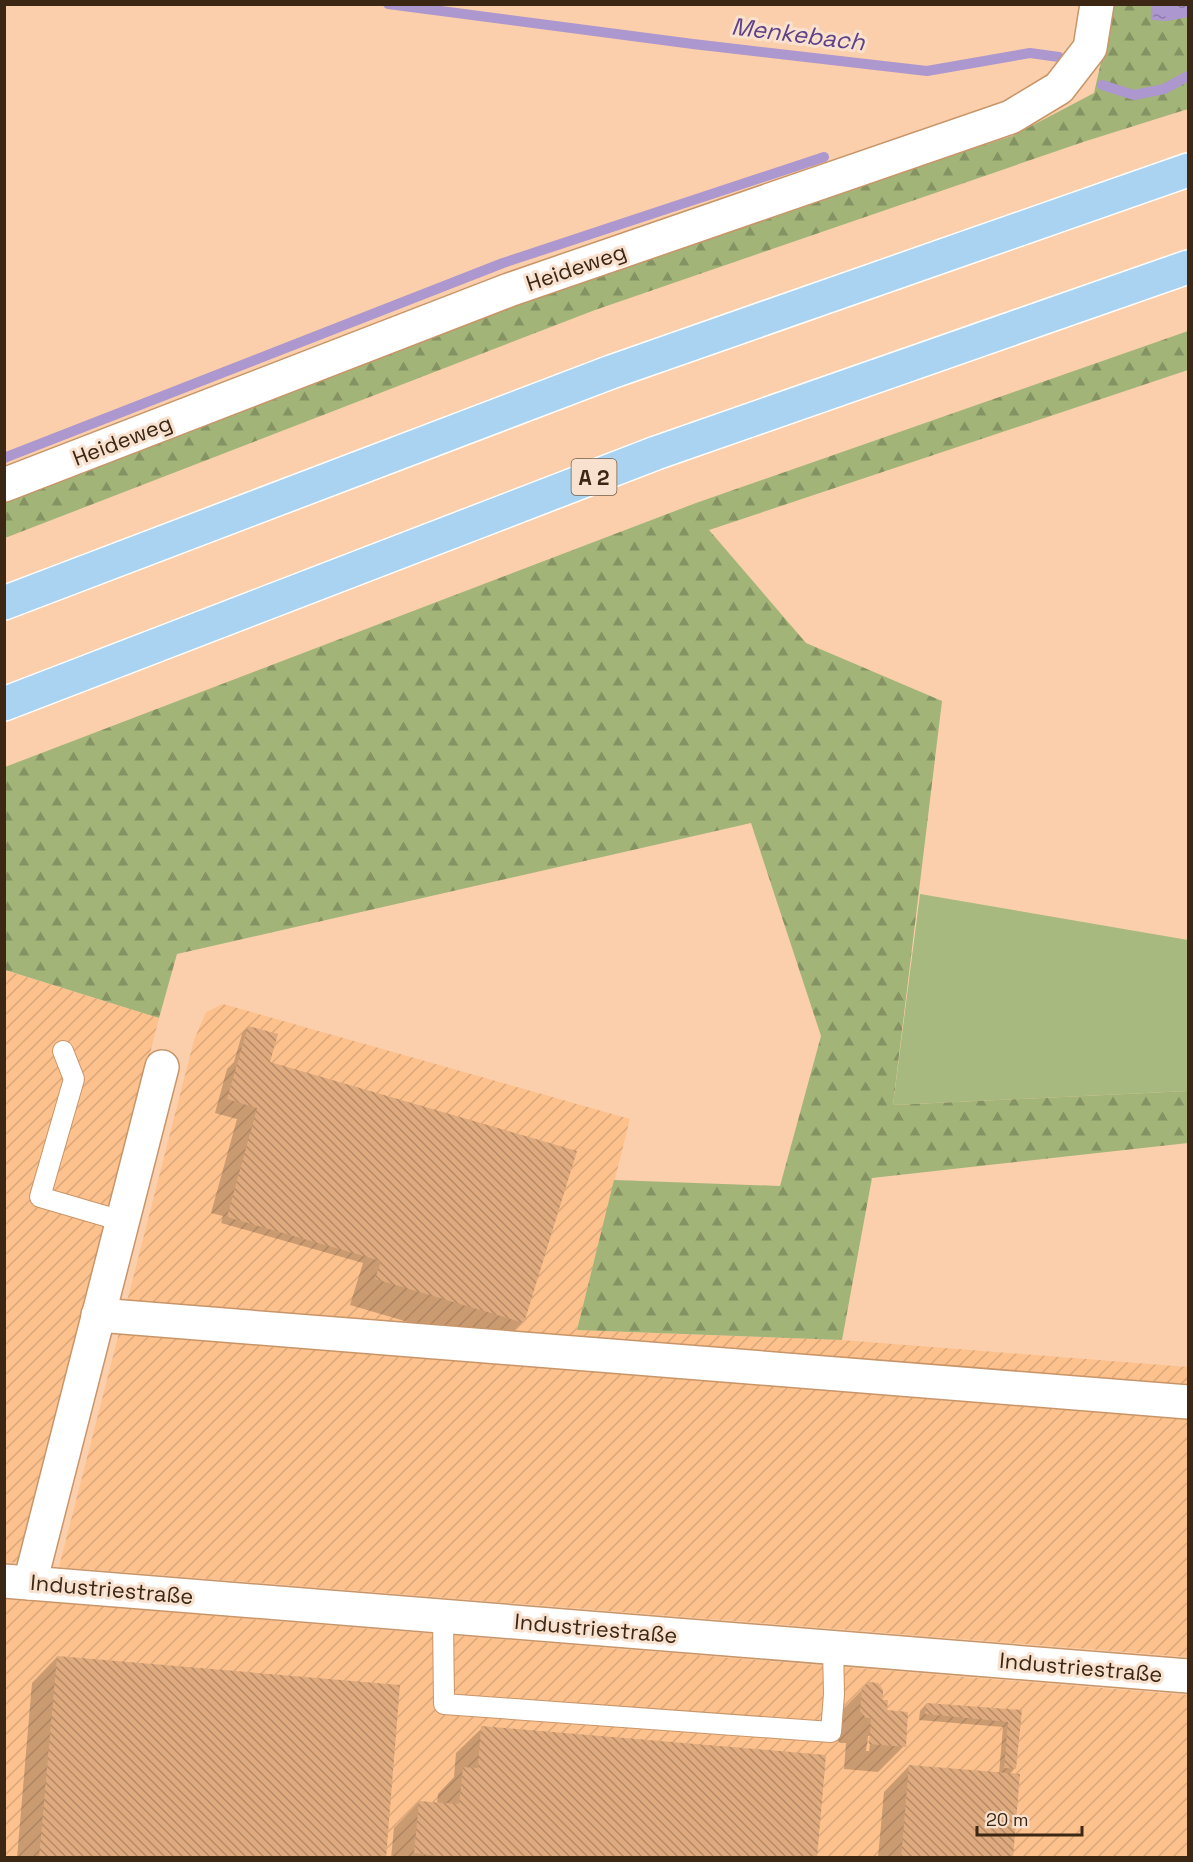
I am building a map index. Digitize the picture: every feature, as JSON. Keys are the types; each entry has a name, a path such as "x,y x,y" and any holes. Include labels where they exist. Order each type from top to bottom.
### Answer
{"highway":[{"path":"4,603 611,372 1188,170"},
{"name":"A 2","path":"4,704 656,453 1188,267"}],"street":[{"name":"Heideweg","path":"4,485 509,290 1011,117 1059,88 1090,48 1097,4"},
{"path":"17,1582 98,1315 162,1067"},
{"path":"98,1315 1188,1402"},
{"name":"Industriestraße","path":"17,1582 1188,1676"}],"lane":[{"path":"63,1051 74,1079 40,1197 122,1221"},
{"path":"443,1616 444,1704 831,1732 834,1694 833,1647"}],"shaded area":[{"path":"4,970 159,1018 21,1563 4,1562"},
{"path":"223,1004 630,1119 577,1330 842,1340 1188,1367 1188,1657 59,1567 194,1040 206,1012"},
{"path":"5,1599 1188,1695 1188,1857 5,1858"}],"green space":[{"path":"1108,5 1188,5 1188,109 1083,142 595,310 5,538 5,501 509,303 852,187 1012,136 1094,93 1104,49"},
{"path":"1188,331 1188,370 709,530 806,643 942,701 893,1105 1188,1091 1188,1143 872,1178 842,1340 577,1330 614,1180 780,1186 821,1036 751,823 177,954 159,1018 5,970 5,767 696,503"},
{"path":"920,894 1188,940 1188,1091 893,1105"}],"water":[{"path":"1151,5 1188,5 1188,17 1167,21 1151,20"}],"building":[{"path":"248,1026 278,1034 270,1062 577,1151 524,1323 375,1279 381,1261 227,1217 257,1108 227,1099"},
{"path":"57,1656 400,1685 386,1858 39,1858"},
{"path":"869,1682 878,1683 883,1690 883,1700 888,1700 887,1710 908,1712 906,1747 869,1744 871,1718 866,1718 860,1711 862,1688"},
{"path":"926,1703 1022,1710 1016,1769 1004,1768 1008,1722 925,1714"},
{"path":"481,1726 826,1755 817,1858 455,1858 414,1853 419,1801 459,1804 463,1767 478,1768"},
{"path":"909,1765 1020,1774 1013,1858 901,1858"}],"waterway":[{"name":"Menkebach","path":"388,4 693,44 927,71 1030,53 1059,57"},
{"name":"Menkebach","path":"1102,85 1134,95 1164,89 1188,76"},
{"path":"4,458 503,263 824,157"}]}
